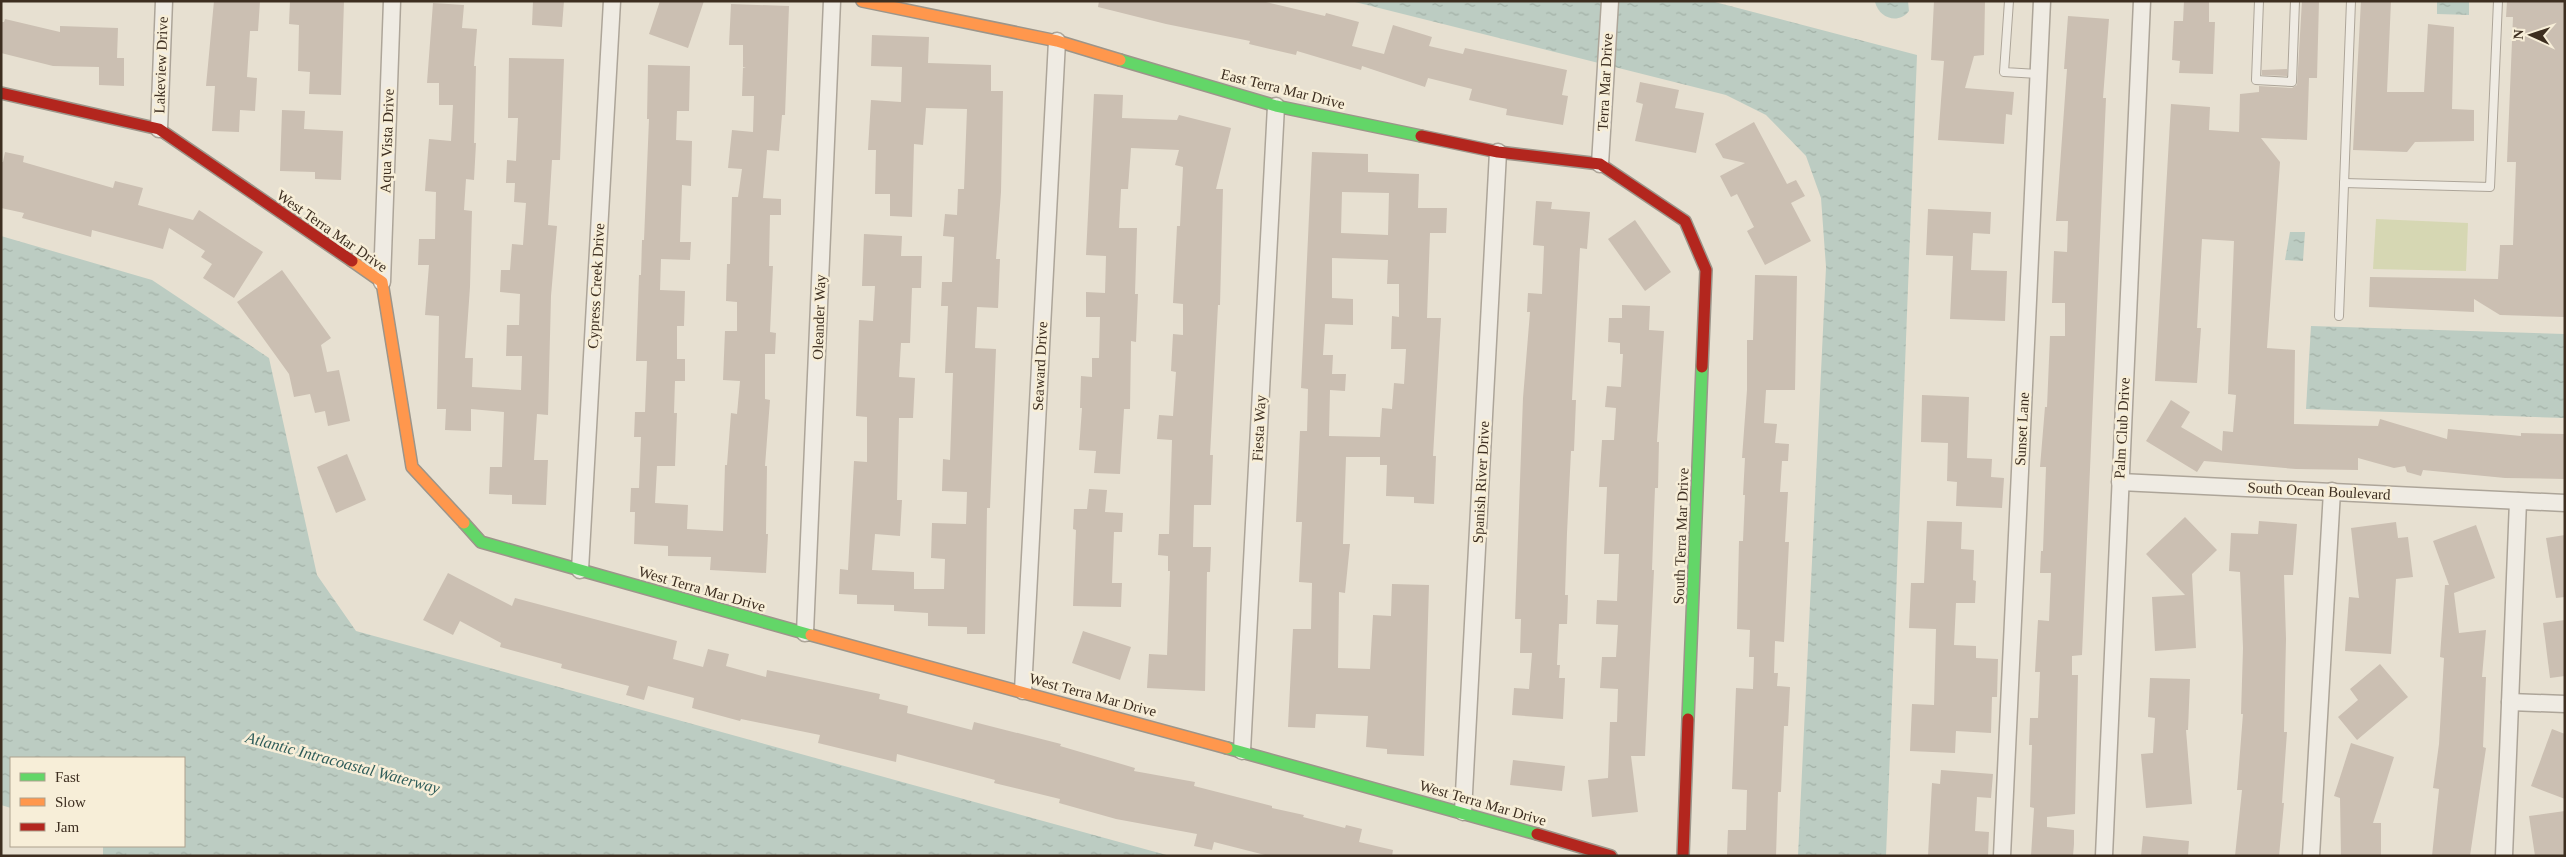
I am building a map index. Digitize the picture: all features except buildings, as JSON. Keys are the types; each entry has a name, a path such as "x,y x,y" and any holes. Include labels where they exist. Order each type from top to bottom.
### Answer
{"street":[{"name":"Lakeview Drive","path":"159,129 164,1"},
{"name":"Aqua Vista Drive","path":"382,282 392,1"},
{"name":"Cypress Creek Drive","path":"580,570 612,1"},
{"name":"Oleander Way","path":"805,633 832,1"},
{"name":"East Terra Mar Drive","path":"862,1 1057,42 1276,106 1498,152 1600,164 1685,221"},
{"name":"Terra Mar Drive","path":"1600,164 1610,1"},
{"name":"Sunset Lane","path":"2002,856 2042,1"},
{"name":"Palm Club Drive","path":"2104,856 2142,1"},
{"name":"Seaward Drive","path":"1023,692 1057,42"},
{"name":"West Terra Mar Drive","path":"1,93 159,129 382,282 412,467 481,542 805,633 1463,812 1610,856"},
{"name":"Fiesta Way","path":"1242,751 1276,106"},
{"name":"Spanish River Drive","path":"1463,812 1498,152"},
{"name":"South Terra Mar Drive","path":"1683,856 1706,270 1685,221"},
{"name":"South Ocean Boulevard","path":"2120,482 2565,503"},
{"path":"2311,856 2332,491"},
{"path":"2504,856 2518,501"},
{"path":"2510,702 2565,704"}],"lane":[{"path":"2009,1 2004,72 2038,74"},
{"path":"2259,1 2256,80 2292,82 2295,1"},
{"path":"2339,316 2351,1"},
{"path":"2344,183 2490,187 2498,1"}],"green space":[{"path":"2376,219 2468,223 2466,271 2373,269"}],"water":[{"path":"1351,1 1711,1 1917,55 1886,856 1798,856 1826,267 1821,198 1806,156 1766,115 1726,95"},
{"path":"1908,1 1909,11 1900,18 1894,19 1880,12 1875,2"},
{"path":"2437,1 2469,1 2469,15 2437,14"},
{"path":"2290,232 2305,232 2303,261 2285,260"},
{"name":"Atlantic Intracoastal Waterway","path":"1,236 152,280 269,358 317,575 356,631 1170,856 103,856 103,847 185,847 185,757 10,757 10,808 1,805"},
{"path":"2311,326 2565,334 2565,418 2306,409"}],"traffic: fast":[{"path":"1120,60 1276,106 1421,136"},
{"path":"1688,719 1702,367"},
{"path":"464,523 481,542 811,635"},
{"path":"1227,748 1537,834"}],"traffic: slow":[{"path":"862,1 1057,41 1120,60"},
{"path":"352,261 382,282 412,467 464,523"},
{"path":"811,635 1227,748"}],"traffic: jam":[{"path":"1,93 159,129 352,261"},
{"path":"1421,136 1498,152 1600,164 1685,221 1706,270 1702,367"},
{"path":"1683,856 1688,719"},
{"path":"1537,834 1611,856"}]}
